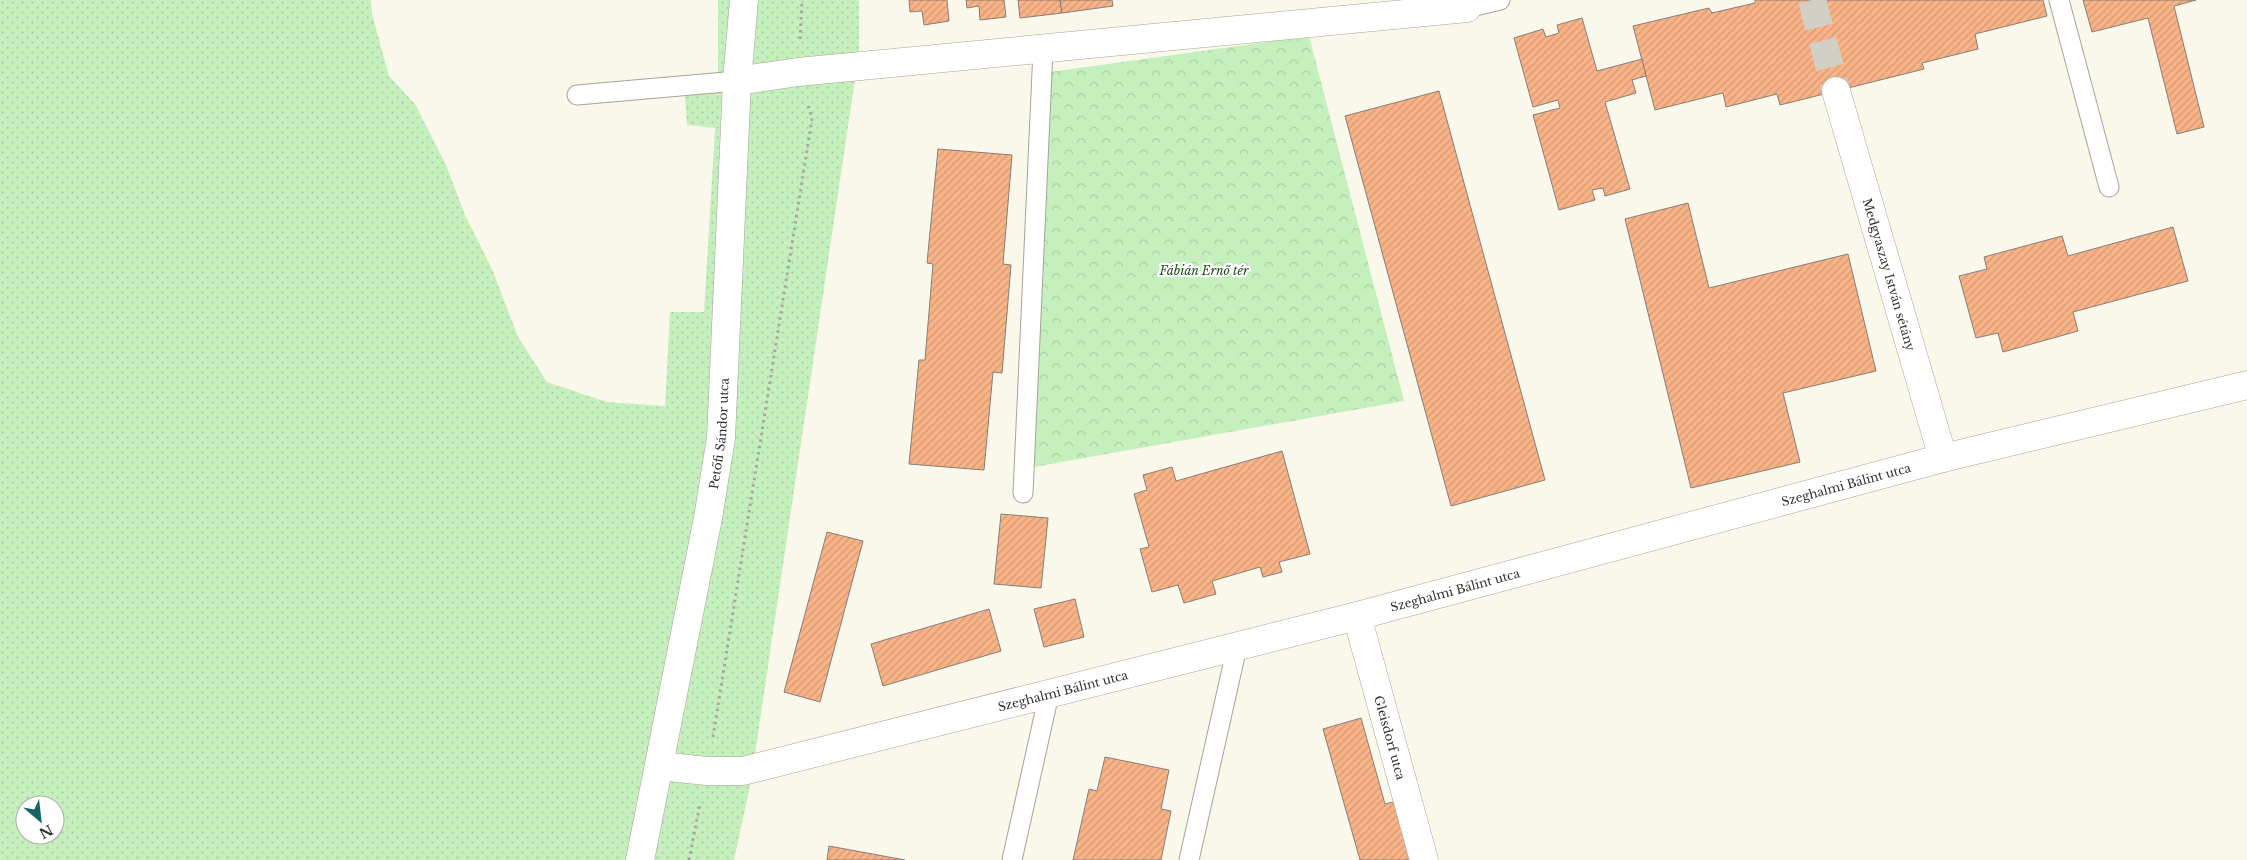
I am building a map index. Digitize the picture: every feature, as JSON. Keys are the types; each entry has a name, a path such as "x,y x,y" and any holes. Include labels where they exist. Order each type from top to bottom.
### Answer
{"street":[{"name":"Petőfi Sándor utca","path":"640,860 708,518 721,438 737,81 744,0"},
{"path":"737,81 798,72 1467,8"},
{"name":"Medgyaszay István sétány","path":"1836,91 1943,458"},
{"name":"Szeghalmi Bálint utca","path":"659,766 707,771 743,771 1357,616 1943,458 2247,385"},
{"name":"Gleisdorf utca","path":"1357,616 1424,860"}],"lane":[{"path":"1467,8 1500,0"},
{"path":"2059,0 2109,187"},
{"path":"1023,493 1042,50"},
{"path":"577,95 737,81"},
{"path":"1189,860 1237,647"},
{"path":"1012,860 1049,694"}],"path":[{"path":"689,860 707,771 812,119 798,72 802,0"}],"green space":[{"path":"0,0 371,0 372,14 389,76 415,104 446,165 465,215 492,269 518,337 547,382 607,402 665,406 670,312 704,312 715,128 687,125 684,85 718,74 718,0 859,0 859,52 751,781 734,860 0,860"},
{"name":"Fábián Ernő tér","path":"1309,36 1404,401 1034,467 1050,72"}],"building":[{"path":"909,0 947,0 949,21 924,25 922,11 910,12"},
{"path":"966,0 1004,0 1006,17 980,20 979,6 967,8"},
{"path":"1018,0 1060,0 1062,13 1020,18"},
{"path":"1060,0 1112,0 1113,6 1062,13"},
{"path":"1755,0 2043,0 2047,16 1975,34 1978,49 1922,63 1924,69 1780,105 1777,94 1726,107 1723,93 1655,110 1633,26 1709,8 1712,13 1755,3"},
{"path":"2083,0 2196,0 2174,6 2204,127 2177,134 2148,18 2092,32"},
{"path":"1582,18 1597,71 1642,59 1646,76 1632,80 1636,93 1605,102 1630,189 1605,196 1603,188 1592,190 1595,200 1559,210 1533,115 1560,108 1558,100 1533,107 1514,38 1543,29 1546,37 1559,33 1557,25"},
{"path":"1439,91 1545,480 1451,506 1345,116"},
{"path":"938,149 1012,155 1003,264 1011,265 1002,373 993,372 984,470 909,464 919,360 925,360 933,264 927,263"},
{"path":"1688,203 1709,288 1848,254 1876,371 1783,393 1800,462 1691,488 1625,219"},
{"path":"2173,227 2188,281 2073,312 2078,331 2003,352 1998,333 1976,338 1959,276 1987,269 1984,257 2062,236 2068,256"},
{"path":"1282,451 1310,554 1279,562 1282,572 1263,577 1260,567 1212,581 1216,594 1184,603 1178,585 1152,592 1140,549 1149,547 1134,494 1147,490 1143,475 1172,467 1176,481"},
{"path":"1001,514 1048,518 1041,588 994,584"},
{"path":"827,532 863,541 820,702 784,692"},
{"path":"1075,599 1084,637 1044,647 1034,609"},
{"path":"989,609 1001,651 883,686 871,644"},
{"path":"1361,718 1385,804 1401,800 1418,860 1360,860 1323,729"},
{"path":"1105,757 1169,770 1161,809 1171,811 1161,860 1073,860 1089,789 1097,791"},
{"path":"829,846 905,860 827,860"}],"tunnel":[{"path":"1812,0 1836,91"}]}
